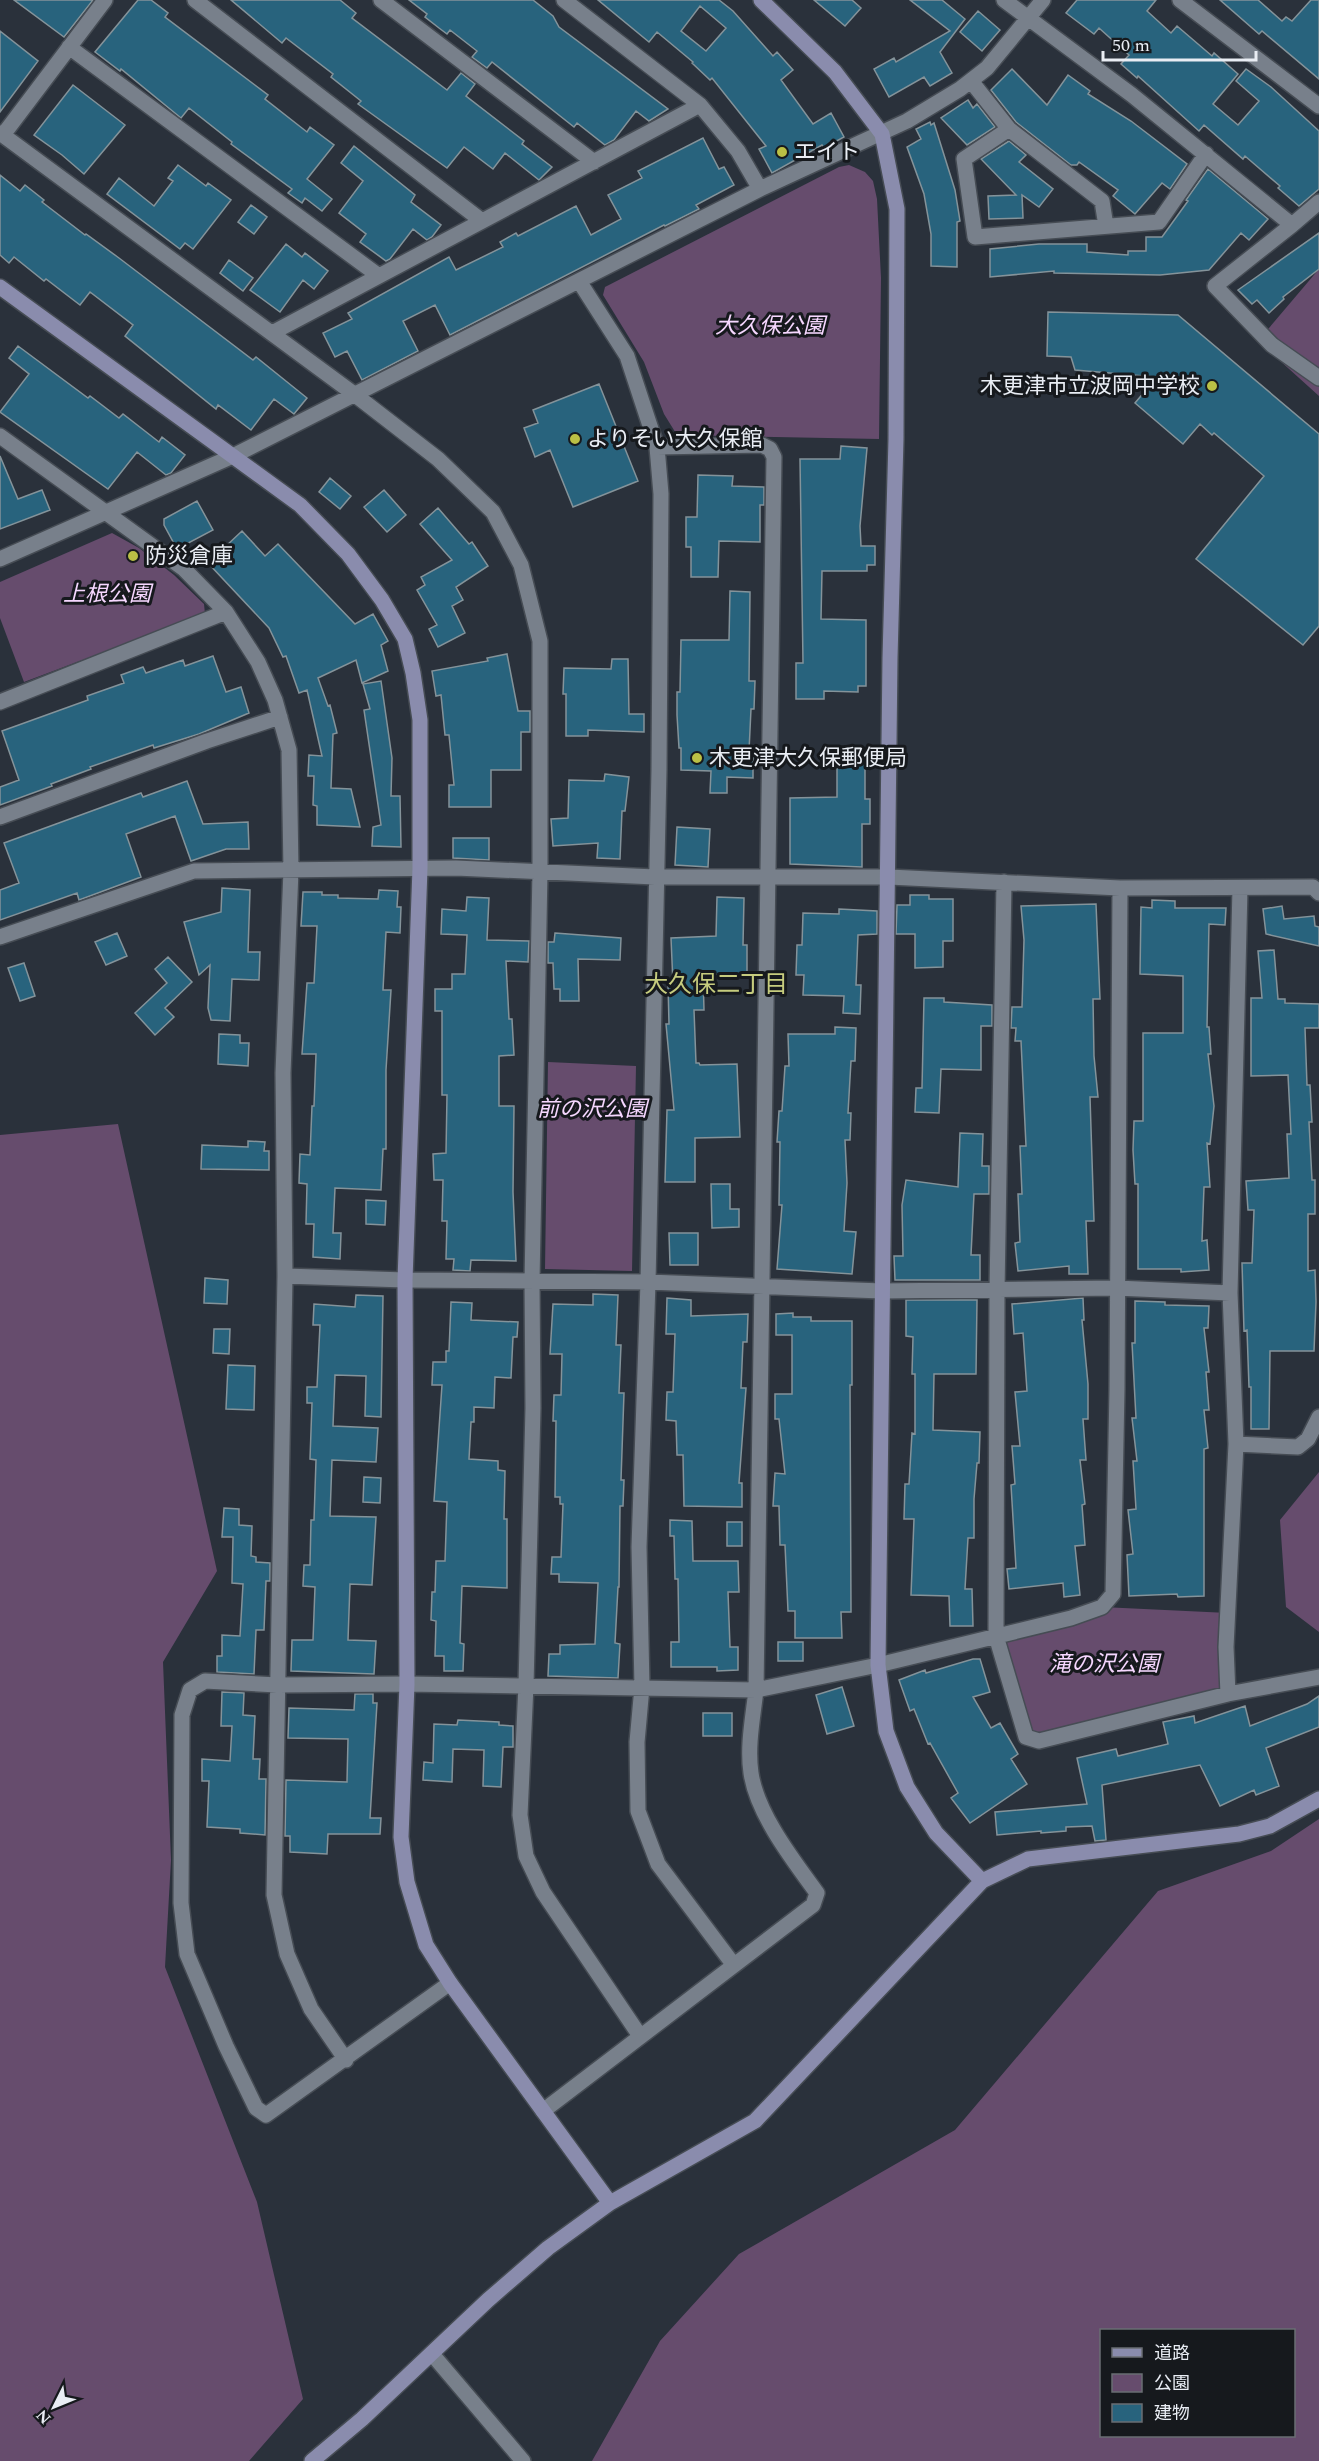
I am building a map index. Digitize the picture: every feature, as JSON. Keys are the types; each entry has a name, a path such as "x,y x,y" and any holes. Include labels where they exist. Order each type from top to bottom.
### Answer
{"street":[{"path":"105,0 1,134 272,333 438,459 493,512 521,565 540,641 540,872 532,1281 533,1408 526,1685 520,1815 526,1856 543,1892 640,2036"},
{"path":"195,0 482,221"},
{"path":"381,0 594,162"},
{"path":"564,0 700,105 738,152 760,189"},
{"path":"761,0 835,72 882,134 897,209 896,440 890,658 878,1665 886,1731 907,1787 936,1833 982,1881"},
{"path":"1004,0 1132,95 1292,225"},
{"path":"0,559 233,456 760,189 882,134 938,103 987,68 1043,0"},
{"path":"1180,0 1319,106"},
{"path":"69,47 379,276"},
{"path":"971,81 1009,129 1102,201 1106,226"},
{"path":"272,333 700,105"},
{"path":"1009,129 964,159 975,237 1160,222 1206,154"},
{"path":"1319,202 1215,286 1272,345 1319,378"},
{"path":"579,281 627,356 657,447 661,494 659,770 648,1282 639,1547 642,1687 637,1742 638,1811 658,1864 733,1964"},
{"path":"0,287 300,505 348,554 382,600 405,639 420,720 420,868 405,1280 407,1684 401,1837 407,1882 426,1945 450,1983 610,2203"},
{"path":"0,436 184,569 226,612 258,662 275,700 289,750 291,870 283,1073 285,1276 274,1894 287,1954 311,2009 346,2060"},
{"path":"543,2111 813,1905 817,1893 793,1859 758,1800 751,1772 751,1736 756,1690 774,457 770,450 762,445 657,447"},
{"path":"0,702 226,612"},
{"path":"0,817 207,741 280,717"},
{"path":"0,938 194,871 420,868 655,877 889,877 1120,888 1313,887 1319,893"},
{"path":"1004,882 997,1290 996,1636 1026,1737 1040,1741 1228,1694 1319,1677"},
{"path":"450,1983 346,2060 266,2115 256,2108 226,2046 187,1954 181,1903 182,1715 190,1690 205,1681 277,1684 526,1685 756,1690 878,1665 1071,1618 1102,1607 1113,1594 1120,888"},
{"path":"1228,1694 1226,1647 1236,1444 1230,1293 1240,888"},
{"path":"285,1276 405,1280 648,1282 882,1291 1116,1288 1230,1293"},
{"path":"1236,1444 1298,1447 1308,1439 1319,1417"},
{"path":"312,2461 362,2419 488,2300 548,2248 610,2203 755,2121 982,1881 1028,1858 1239,1834 1270,1826 1319,1798"},
{"path":"432,2354 523,2461"}],"green space":[{"name":"大久保公園","path":"849,165 865,172 873,181 877,199 881,278 879,439 677,435 664,414 644,362 603,295 605,287 839,167"},
{"path":"1319,269 1319,396 1258,341"},
{"name":"上根公園","path":"112,533 139,548 174,575 204,604 205,614 24,682 0,618 0,582"},
{"name":"前の沢公園","path":"548,1062 636,1066 632,1271 545,1269"},
{"path":"118,1124 217,1571 163,1662 171,1860 165,1967 257,2202 303,2399 249,2461 0,2461 0,1135"},
{"path":"1319,1472 1319,1632 1286,1607 1280,1520"},
{"name":"滝の沢公園","path":"1102,1607 1228,1613 1228,1694 1026,1737 996,1636"},
{"path":"1319,1819 1319,2461 592,2461 660,2341 739,2254 955,2130 1158,1891 1271,1851"}],"building":[{"path":"14,0 93,0 64,37"},
{"path":"138,0 151,0 168,13 165,17 268,95 265,99 307,132 310,127 334,145 307,179 332,199 322,211 305,198 302,203 288,193 292,189 231,144 232,142 189,108 181,118 121,69 120,71 95,52"},
{"path":"231,0 340,0 356,13 352,18 447,90 461,73 475,84 466,96 524,141 522,144 552,167 539,180 505,153 493,169 464,147 447,168 358,104 361,101 331,77 333,74 286,38 282,43"},
{"path":"409,0 533,0 553,16 559,27 668,109 649,121 636,111 614,140 605,145 577,123 574,127 492,62 487,68 472,57 477,51 450,30 447,34 425,17 427,14"},
{"path":"598,0 719,0 733,11 773,56 777,52 793,70 781,80 813,124 831,113 844,137 824,148 822,145 772,173 759,149 766,146 712,78 710,80 693,62 657,32 649,42","holes":["700,6 726,28 706,51 681,31"]},
{"path":"814,0 852,0 861,8 845,26"},
{"path":"910,0 942,0 965,19 940,52 952,73 930,86 924,77 889,97 874,69 894,58 896,62 950,31"},
{"path":"1077,0 1156,0 1147,11 1171,33 1177,26 1212,56 1214,53 1238,74 1213,104 1238,125 1259,101 1236,81 1246,69 1271,87 1319,131 1319,189 1299,206 1245,156 1243,159 1204,125 1199,131 1138,76 1137,78 1121,64 1129,55 1099,28 1094,34 1066,13"},
{"path":"1220,0 1258,0 1282,21 1286,17 1292,21 1311,0 1319,0 1319,79 1262,31 1259,34"},
{"path":"978,11 1000,30 982,51 960,32"},
{"path":"0,31 38,61 0,112"},
{"path":"1012,69 1047,105 1068,75 1090,91 1088,94 1131,121 1187,164 1170,189 1162,183 1135,214 1113,196 1118,190 1079,162 1077,165 1071,165 1016,122 991,90"},
{"path":"73,85 125,125 84,174 34,135"},
{"path":"968,100 973,108 977,104 995,127 967,145 941,118"},
{"path":"930,122 931,125 934,123 955,190 960,221 957,222 957,267 931,266 931,234 924,194 907,147 921,139 916,129"},
{"path":"703,138 719,169 724,167 734,185 696,205 699,209 450,335 435,305 403,321 418,351 362,380 347,351 335,357 323,333 352,319 348,313 449,257 456,270 503,247 500,242 516,233 518,236 576,206 591,235 621,219 608,195 642,178 638,171"},
{"path":"1009,141 1026,155 1019,162 1053,189 1039,207 1022,195 1023,218 989,219 988,196 1016,195 981,159"},
{"path":"354,146 415,195 411,202 441,225 432,237 427,240 413,229 386,261 360,242 366,234 339,213 363,181 341,163"},
{"path":"178,165 206,186 208,183 231,200 193,249 185,243 180,249 107,194 119,178 154,206 173,181 168,178"},
{"path":"1208,169 1268,219 1249,240 1241,233 1209,270 1160,275 1054,273 1054,271 990,277 990,249 1039,244 1087,244 1087,252 1128,255 1128,251 1146,251 1146,237 1162,237"},
{"path":"0,175 20,191 25,185 44,200 42,202 85,235 119,258 253,360 256,357 307,398 294,414 274,399 251,430 218,405 216,409 125,336 133,325 90,292 80,305 14,257 9,263 0,255"},
{"path":"251,205 267,217 254,234 238,222"},
{"path":"1319,233 1319,269 1283,297 1284,299 1269,313 1257,300 1252,304 1238,290"},
{"path":"286,244 302,257 305,253 328,271 314,289 303,280 280,312 250,290"},
{"path":"229,260 253,278 243,291 220,273"},
{"path":"1048,312 1178,315 1319,434 1319,626 1303,645 1196,559 1264,476 1214,433 1212,435 1200,424 1183,444 1135,403 1157,377 1075,370 1071,357 1047,356"},
{"path":"18,346 88,398 90,396 119,418 123,414 159,442 162,437 185,455 171,473 166,475 137,452 108,489 0,412 29,374 9,358"},
{"name":"よりそい大久保館","path":"599,384 638,481 573,507 550,450 535,457 524,428 538,423 533,410"},
{"path":"841,446 867,448 860,526 861,546 875,546 875,565 867,565 867,571 822,571 821,619 866,620 866,686 858,686 858,692 824,691 824,699 796,699 796,663 803,663 800,459 840,459"},
{"path":"0,456 18,499 42,490 50,510 0,529"},
{"path":"698,475 733,476 732,486 764,487 764,505 760,505 760,542 719,541 718,577 691,577 691,547 686,547 686,517 697,517"},
{"path":"330,478 351,496 340,509 319,492"},
{"path":"384,490 406,515 387,532 364,507"},
{"path":"197,501 213,530 177,549 164,525 164,519"},
{"path":"438,508 469,544 472,542 488,566 456,587 463,600 452,606 465,633 438,647 429,629 437,625 417,590 425,585 421,577 452,560 420,524"},
{"path":"242,531 265,556 278,544 355,624 373,614 388,641 381,645 388,671 362,683 356,660 318,678 328,706 330,705 337,733 333,734 331,788 351,789 360,827 317,825 317,806 313,805 314,776 308,776 309,755 322,756 307,690 299,693 286,656 283,657 269,628 208,563"},
{"path":"730,591 750,592 749,681 755,681 749,751 753,751 753,778 727,777 727,793 710,793 711,771 681,770 677,692 680,692 681,640 729,640"},
{"path":"507,654 518,711 530,711 530,732 521,732 521,770 491,770 491,807 449,807 449,785 454,785 449,735 445,735 441,695 436,696 432,671 488,661 487,658"},
{"path":"213,656 226,692 241,687 249,713 199,734 154,748 153,745 90,767 91,769 51,784 52,786 0,805 0,787 19,780 2,731 88,700 87,696 124,683 121,675 143,667 146,673 183,660 185,666"},
{"path":"612,659 628,659 629,714 644,714 644,732 588,730 588,736 566,736 564,668 611,669"},
{"path":"381,681 392,758 391,796 400,796 401,847 372,846 373,827 381,825 364,710 370,709 363,684"},
{"path":"837,750 865,750 865,799 870,799 870,824 862,824 862,867 790,864 790,798 837,797"},
{"path":"605,774 629,777 625,811 622,811 620,859 597,858 598,843 553,846 551,819 568,818 569,780 604,781"},
{"path":"187,781 203,824 248,822 249,849 226,849 191,861 175,816 126,834 141,877 79,900 77,893 0,920 0,890 19,883 4,843 141,793 143,797"},
{"path":"677,827 710,829 708,867 675,865"},
{"path":"453,838 489,838 489,860 453,858"},
{"path":"222,888 250,890 248,952 260,952 259,980 232,979 230,1021 211,1020 208,1008 210,965 199,975 184,922 221,912"},
{"path":"379,890 398,891 397,907 401,907 400,933 386,932 383,990 391,990 386,1070 386,1149 383,1149 381,1190 335,1188 333,1233 341,1233 340,1259 313,1257 314,1224 306,1224 307,1184 299,1183 300,1154 310,1155 312,1106 314,1106 316,1054 302,1054 307,983 314,983 317,926 301,926 303,892 322,892 322,895 338,895 338,898 378,899"},
{"path":"910,895 929,895 929,899 953,899 953,941 943,941 943,967 915,968 915,934 896,934 897,905 910,905"},
{"path":"467,897 489,898 487,940 529,941 528,962 506,961 509,1019 512,1019 514,1055 499,1056 499,1106 514,1106 513,1192 516,1261 471,1260 470,1271 453,1270 454,1259 446,1259 447,1221 442,1221 443,1180 434,1180 433,1154 446,1153 447,1095 442,1095 442,1011 435,1011 435,989 452,989 452,974 465,974 467,935 441,934 442,909 466,911"},
{"path":"717,897 744,898 743,945 747,945 747,975 703,974 704,1010 694,1010 696,1063 700,1065 737,1064 740,1137 695,1138 695,1182 665,1182 667,1110 674,1110 666,1024 669,1024 668,984 673,984 671,938 716,936"},
{"path":"1152,900 1175,901 1175,908 1226,908 1225,925 1209,924 1207,1027 1209,1027 1211,1054 1208,1054 1214,1106 1210,1144 1207,1143 1210,1187 1204,1187 1202,1241 1207,1240 1209,1270 1181,1272 1181,1269 1138,1269 1138,1184 1135,1184 1133,1150 1134,1121 1143,1121 1143,1033 1183,1033 1183,976 1140,974 1141,907 1152,908"},
{"path":"1096,904 1100,999 1093,999 1094,1056 1098,1097 1090,1097 1094,1221 1086,1221 1088,1274 1069,1274 1069,1266 1018,1271 1015,1243 1020,1242 1018,1194 1022,1194 1020,1146 1026,1146 1021,1041 1015,1041 1016,1028 1011,1028 1012,1007 1022,1007 1024,940 1021,906"},
{"path":"1282,906 1284,919 1314,916 1315,926 1319,927 1319,946 1266,934 1263,909"},
{"path":"839,909 877,911 877,934 858,935 856,985 861,985 860,1014 843,1013 844,996 803,995 804,975 796,975 797,945 802,945 803,913 839,914"},
{"path":"117,933 127,956 106,965 95,942"},
{"path":"555,933 621,938 620,960 578,959 579,1001 560,1001 560,989 554,989 553,963 548,963 548,942 554,942"},
{"path":"1274,950 1278,999 1285,999 1285,1003 1319,1004 1319,1028 1305,1028 1307,1085 1310,1085 1312,1122 1309,1122 1312,1180 1315,1180 1315,1214 1308,1214 1308,1271 1315,1270 1314,1351 1270,1351 1269,1429 1251,1429 1251,1387 1249,1387 1247,1330 1244,1331 1242,1263 1252,1263 1254,1210 1248,1210 1246,1181 1289,1178 1287,1134 1291,1134 1288,1075 1251,1076 1251,998 1262,998 1258,951"},
{"path":"168,957 192,982 165,1008 174,1017 155,1035 135,1013 167,983 155,969"},
{"path":"24,963 35,996 20,1001 8,968"},
{"path":"924,998 944,998 944,1002 992,1005 992,1026 981,1026 981,1070 941,1069 939,1113 915,1112 916,1088 922,1088"},
{"path":"835,1027 856,1028 855,1061 851,1061 848,1113 851,1113 850,1140 845,1140 847,1183 844,1231 856,1232 852,1274 777,1269 782,1205 779,1205 780,1142 777,1142 785,1066 789,1066 788,1034 835,1034"},
{"path":"219,1034 240,1035 240,1043 249,1043 248,1066 218,1064"},
{"path":"960,1133 983,1134 982,1166 989,1166 989,1194 974,1194 971,1255 980,1255 980,1280 895,1280 894,1256 903,1256 902,1205 906,1180 958,1187"},
{"path":"248,1141 265,1142 264,1151 269,1151 269,1170 201,1169 202,1145 248,1147"},
{"path":"711,1184 730,1184 730,1209 739,1209 739,1227 712,1228"},
{"path":"366,1200 386,1201 385,1225 366,1224"},
{"path":"669,1233 698,1233 698,1265 670,1265"},
{"path":"205,1278 228,1280 227,1304 204,1303"},
{"path":"593,1294 618,1295 616,1345 621,1345 619,1393 624,1393 621,1480 624,1480 623,1506 620,1506 619,1587 615,1643 620,1644 618,1678 548,1676 549,1654 560,1654 560,1645 595,1644 598,1583 559,1582 559,1574 551,1574 552,1557 561,1557 563,1504 560,1504 560,1497 555,1497 554,1395 561,1395 562,1354 550,1354 553,1304 593,1305"},
{"path":"356,1295 383,1296 381,1417 365,1416 366,1376 335,1375 333,1426 378,1428 376,1462 332,1460 330,1516 376,1517 372,1585 350,1584 348,1640 376,1641 374,1674 291,1671 292,1640 313,1640 315,1587 303,1586 304,1565 310,1565 311,1520 314,1520 316,1460 310,1459 312,1403 307,1403 307,1387 317,1387 320,1325 313,1325 314,1304 355,1307"},
{"path":"667,1298 691,1300 691,1316 748,1314 747,1342 743,1342 741,1388 746,1388 739,1483 742,1483 742,1507 684,1506 683,1455 677,1455 676,1421 666,1420 667,1392 673,1392 675,1334 666,1334"},
{"path":"1083,1298 1084,1320 1082,1320 1088,1384 1088,1419 1083,1419 1086,1460 1080,1460 1085,1504 1082,1505 1085,1545 1075,1546 1080,1595 1064,1597 1063,1583 1009,1589 1007,1569 1016,1568 1011,1485 1015,1484 1012,1446 1020,1446 1015,1392 1027,1391 1023,1333 1014,1334 1012,1304"},
{"path":"906,1300 977,1300 976,1374 934,1374 933,1430 980,1432 974,1499 974,1538 968,1538 965,1589 972,1589 973,1626 950,1626 949,1596 911,1595 914,1519 904,1519 905,1484 909,1484 912,1433 915,1434 915,1374 912,1374 913,1337 906,1336"},
{"path":"1135,1301 1165,1302 1165,1305 1209,1306 1208,1328 1204,1328 1209,1372 1206,1372 1209,1410 1204,1410 1208,1448 1204,1449 1204,1596 1178,1597 1177,1594 1129,1596 1127,1555 1133,1554 1128,1510 1136,1509 1133,1461 1137,1461 1132,1418 1136,1418 1132,1343 1135,1343"},
{"path":"451,1302 472,1303 471,1320 518,1322 517,1337 513,1337 511,1378 495,1377 494,1408 474,1407 474,1422 471,1422 469,1459 498,1461 498,1470 505,1471 504,1519 507,1519 507,1588 462,1586 460,1643 464,1644 463,1671 444,1671 444,1656 435,1656 436,1621 431,1620 436,1561 445,1561 447,1502 434,1501 442,1385 432,1385 433,1362 446,1362 446,1351 449,1351"},
{"path":"793,1313 793,1317 811,1317 811,1321 852,1321 851,1612 841,1612 842,1638 795,1638 795,1611 788,1611 785,1545 780,1545 779,1506 773,1506 775,1473 785,1474 779,1419 775,1419 775,1394 792,1394 792,1335 776,1335 776,1314"},
{"path":"214,1329 230,1329 229,1354 213,1353"},
{"path":"228,1365 255,1366 254,1410 226,1409"},
{"path":"364,1477 381,1478 380,1503 363,1502"},
{"path":"224,1508 239,1509 239,1525 252,1526 251,1556 256,1557 256,1562 270,1563 270,1581 266,1581 264,1630 256,1630 254,1674 217,1672 217,1656 222,1656 222,1635 240,1636 243,1584 232,1583 233,1537 222,1537"},
{"path":"670,1520 692,1521 693,1561 738,1561 739,1592 728,1592 730,1647 738,1647 738,1670 717,1671 717,1667 671,1667 671,1642 679,1642 678,1579 675,1579 674,1536 670,1536"},
{"path":"727,1522 742,1522 742,1546 727,1546"},
{"path":"778,1642 803,1642 803,1661 778,1661"},
{"path":"980,1659 990,1692 973,1697 991,1728 1000,1723 1018,1754 1011,1759 1027,1784 970,1823 951,1798 958,1793 930,1743 928,1744 914,1709 910,1711 899,1680 925,1670 926,1673"},
{"path":"842,1687 854,1726 827,1734 816,1695"},
{"path":"222,1692 244,1693 243,1715 255,1716 253,1759 260,1759 259,1779 266,1779 265,1835 240,1833 240,1829 207,1827 209,1781 202,1781 202,1759 230,1761 232,1726 221,1726"},
{"path":"355,1694 373,1694 373,1703 377,1703 370,1818 381,1818 380,1834 328,1834 327,1854 290,1852 290,1836 285,1836 286,1780 347,1782 348,1739 288,1738 289,1708 354,1710"},
{"path":"1319,1696 1319,1727 1266,1748 1279,1786 1256,1795 1254,1790 1220,1806 1200,1765 1102,1785 1106,1840 1095,1841 1092,1826 1066,1827 1066,1831 997,1835 995,1812 1087,1804 1077,1758 1116,1749 1118,1756 1168,1744 1163,1722 1194,1716 1195,1723 1245,1706 1250,1726 1307,1704"},
{"path":"703,1713 732,1713 732,1736 703,1736"},
{"path":"458,1720 499,1722 499,1725 513,1726 513,1747 503,1747 501,1787 483,1786 484,1750 453,1749 452,1782 423,1780 424,1762 433,1763 434,1724 457,1725"}],"place":[{"name":"エイト","path":"782,152"},
{"name":"木更津市立波岡中学校","path":"1212,386"},
{"name":"よりそい大久保館","path":"575,439"},
{"name":"防災倉庫","path":"133,556"},
{"name":"木更津大久保郵便局","path":"697,758"}],"district":[{"name":"大久保二丁目","path":"716,985"}]}
